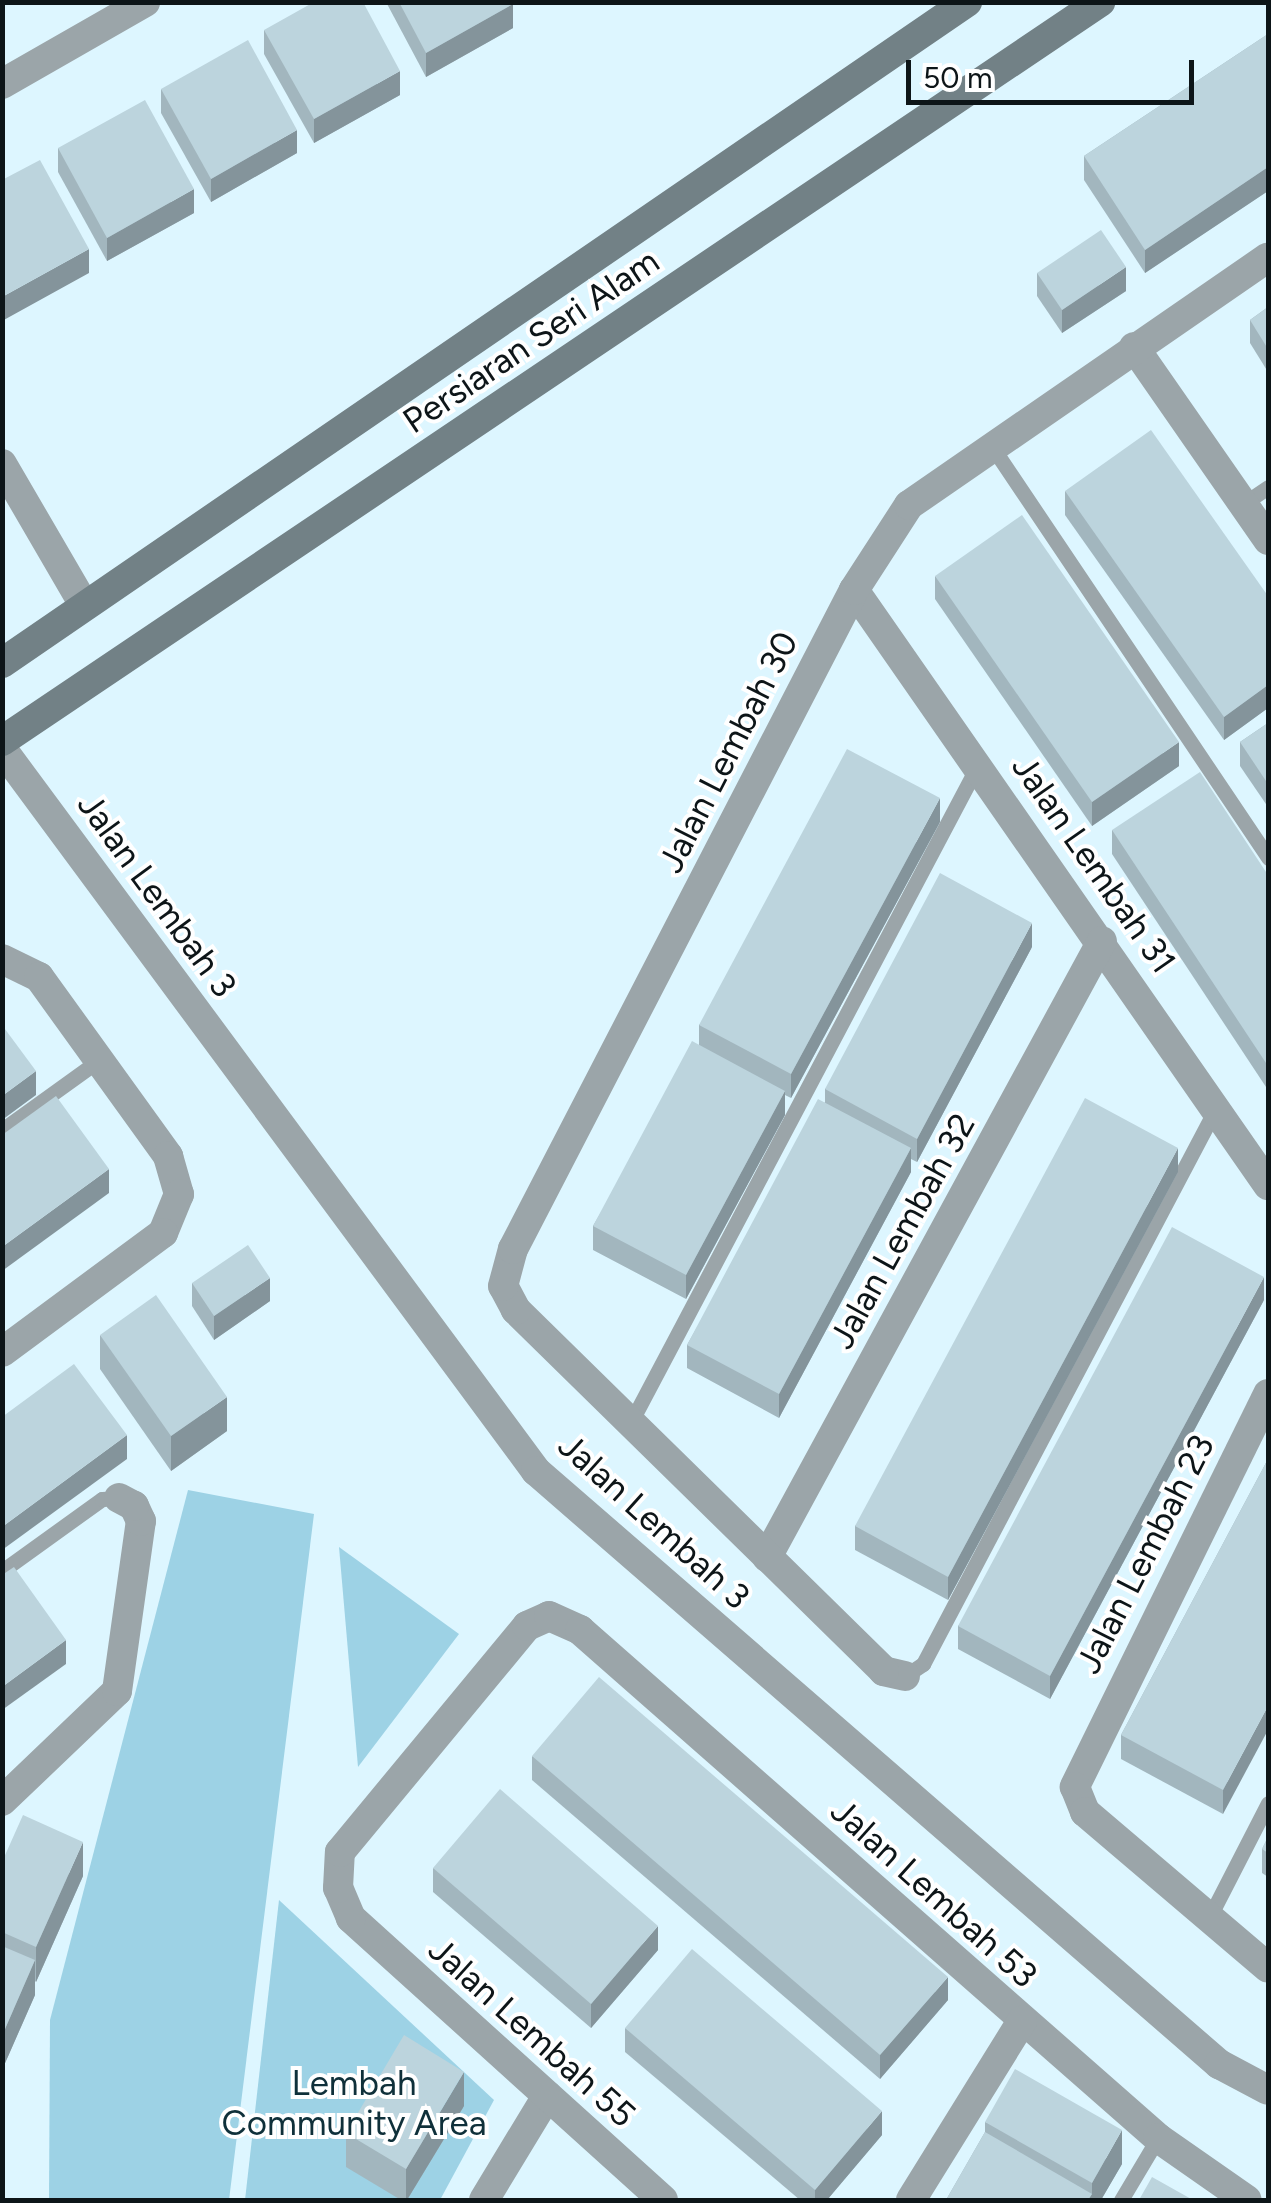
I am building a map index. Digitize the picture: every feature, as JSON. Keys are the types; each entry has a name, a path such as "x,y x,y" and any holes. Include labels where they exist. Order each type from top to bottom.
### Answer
{"main road":[{"name":"Persiaran Seri Alam","path":"2,662 967,2"},
{"name":"Persiaran Seri Alam","path":"2,741 1100,2"}],"street":[{"path":"2,84 144,2"},
{"name":"Jalan Lembah 30","path":"631,1422 516,1310 503,1286 514,1249 854,590 909,504 1268,258"},
{"path":"1134,348 1256,496 1268,540"},
{"path":"2,464 83,604"},
{"name":"Jalan Lembah 31","path":"854,590 979,763 1268,1185"},
{"name":"Jalan Lembah 3","path":"2,749 536,1471 1219,2064 1268,2090"},
{"name":"Jalan Lembah 32","path":"767,1557 1102,940"},
{"path":"2,959 39,977 168,1156 179,1194 162,1232 2,1352"},
{"name":"Jalan Lembah 23","path":"1209,1918 1079,1805 1075,1787 1089,1748 1268,1394"},
{"path":"631,1422 884,1671 905,1676"},
{"path":"2,1802 116,1691 141,1521 134,1506 119,1498"},
{"name":"Jalan Lembah 53","path":"351,1918 338,1888 340,1852 527,1626 549,1616 580,1630 1158,2138 1247,2200"},
{"name":"Jalan Lembah 55","path":"351,1918 662,2200"},
{"path":"1209,1918 1268,1968"},
{"path":"910,2200 1022,2021"},
{"path":"484,2200 546,2096"}],"lane":[{"path":"994,448 1268,858"},
{"path":"631,1422 979,763"},
{"path":"2,1130 98,1060"},
{"path":"905,1676 922,1664 1216,1108"},
{"path":"2,1571 102,1499 119,1498"},
{"path":"1209,1918 1268,1803"},
{"path":"1121,2200 1158,2138"}],"green space":[{"path":"188,1490 314,1514 229,2200 49,2200 50,2020"},
{"path":"339,1547 459,1634 358,1767"},
{"name":"Lembah Community Area","path":"279,1900 494,2100 440,2200 245,2200"}],"building":[{"path":"314,2 363,2 400,71 314,119 264,30"},
{"path":"399,2 512,2 513,4 426,53"},
{"path":"1268,34 1268,167 1145,250 1084,156"},
{"path":"248,40 297,130 211,179 161,89"},
{"path":"145,100 194,189 107,238 58,148"},
{"path":"40,160 89,249 2,297 2,180"},
{"path":"1101,230 1126,267 1062,310 1037,273"},
{"path":"1268,307 1268,349 1250,320"},
{"path":"1151,430 1268,596 1268,685 1224,717 1065,491"},
{"path":"1022,515 1179,742 1092,802 935,576"},
{"path":"1268,723 1268,784 1240,742"},
{"path":"847,749 940,798 791,1074 699,1025"},
{"path":"1200,772 1268,875 1268,1066 1112,830"},
{"path":"940,873 1032,923 917,1139 825,1089"},
{"path":"2,1025 36,1071 2,1096"},
{"path":"692,1041 785,1091 686,1275 593,1226"},
{"path":"56,1096 109,1169 2,1247 2,1135"},
{"path":"1085,1098 1178,1148 948,1577 855,1526"},
{"path":"818,1099 911,1148 779,1394 687,1345"},
{"path":"1172,1227 1264,1277 1050,1676 958,1626"},
{"path":"248,1245 270,1278 214,1316 192,1283"},
{"path":"156,1295 227,1397 171,1436 100,1335"},
{"path":"74,1364 127,1435 2,1527 2,1417"},
{"path":"1268,1459 1268,1706 1223,1790 1121,1735"},
{"path":"14,1567 66,1640 2,1687 2,1575"},
{"path":"599,1677 948,1977 880,2055 532,1756"},
{"path":"500,1789 658,1926 591,2004 433,1868"},
{"path":"23,1815 83,1842 36,1947 2,1932 2,1862"},
{"path":"2,1946 35,1960 2,2036"},
{"path":"692,1949 882,2111 815,2190 625,2028"},
{"path":"404,2035 464,2072 406,2169 346,2133"},
{"path":"1015,2069 1122,2130 1092,2183 985,2122"},
{"path":"985,2132 1092,2194 1088,2200 946,2200"},
{"path":"1152,2177 1193,2200 1139,2200"}]}
